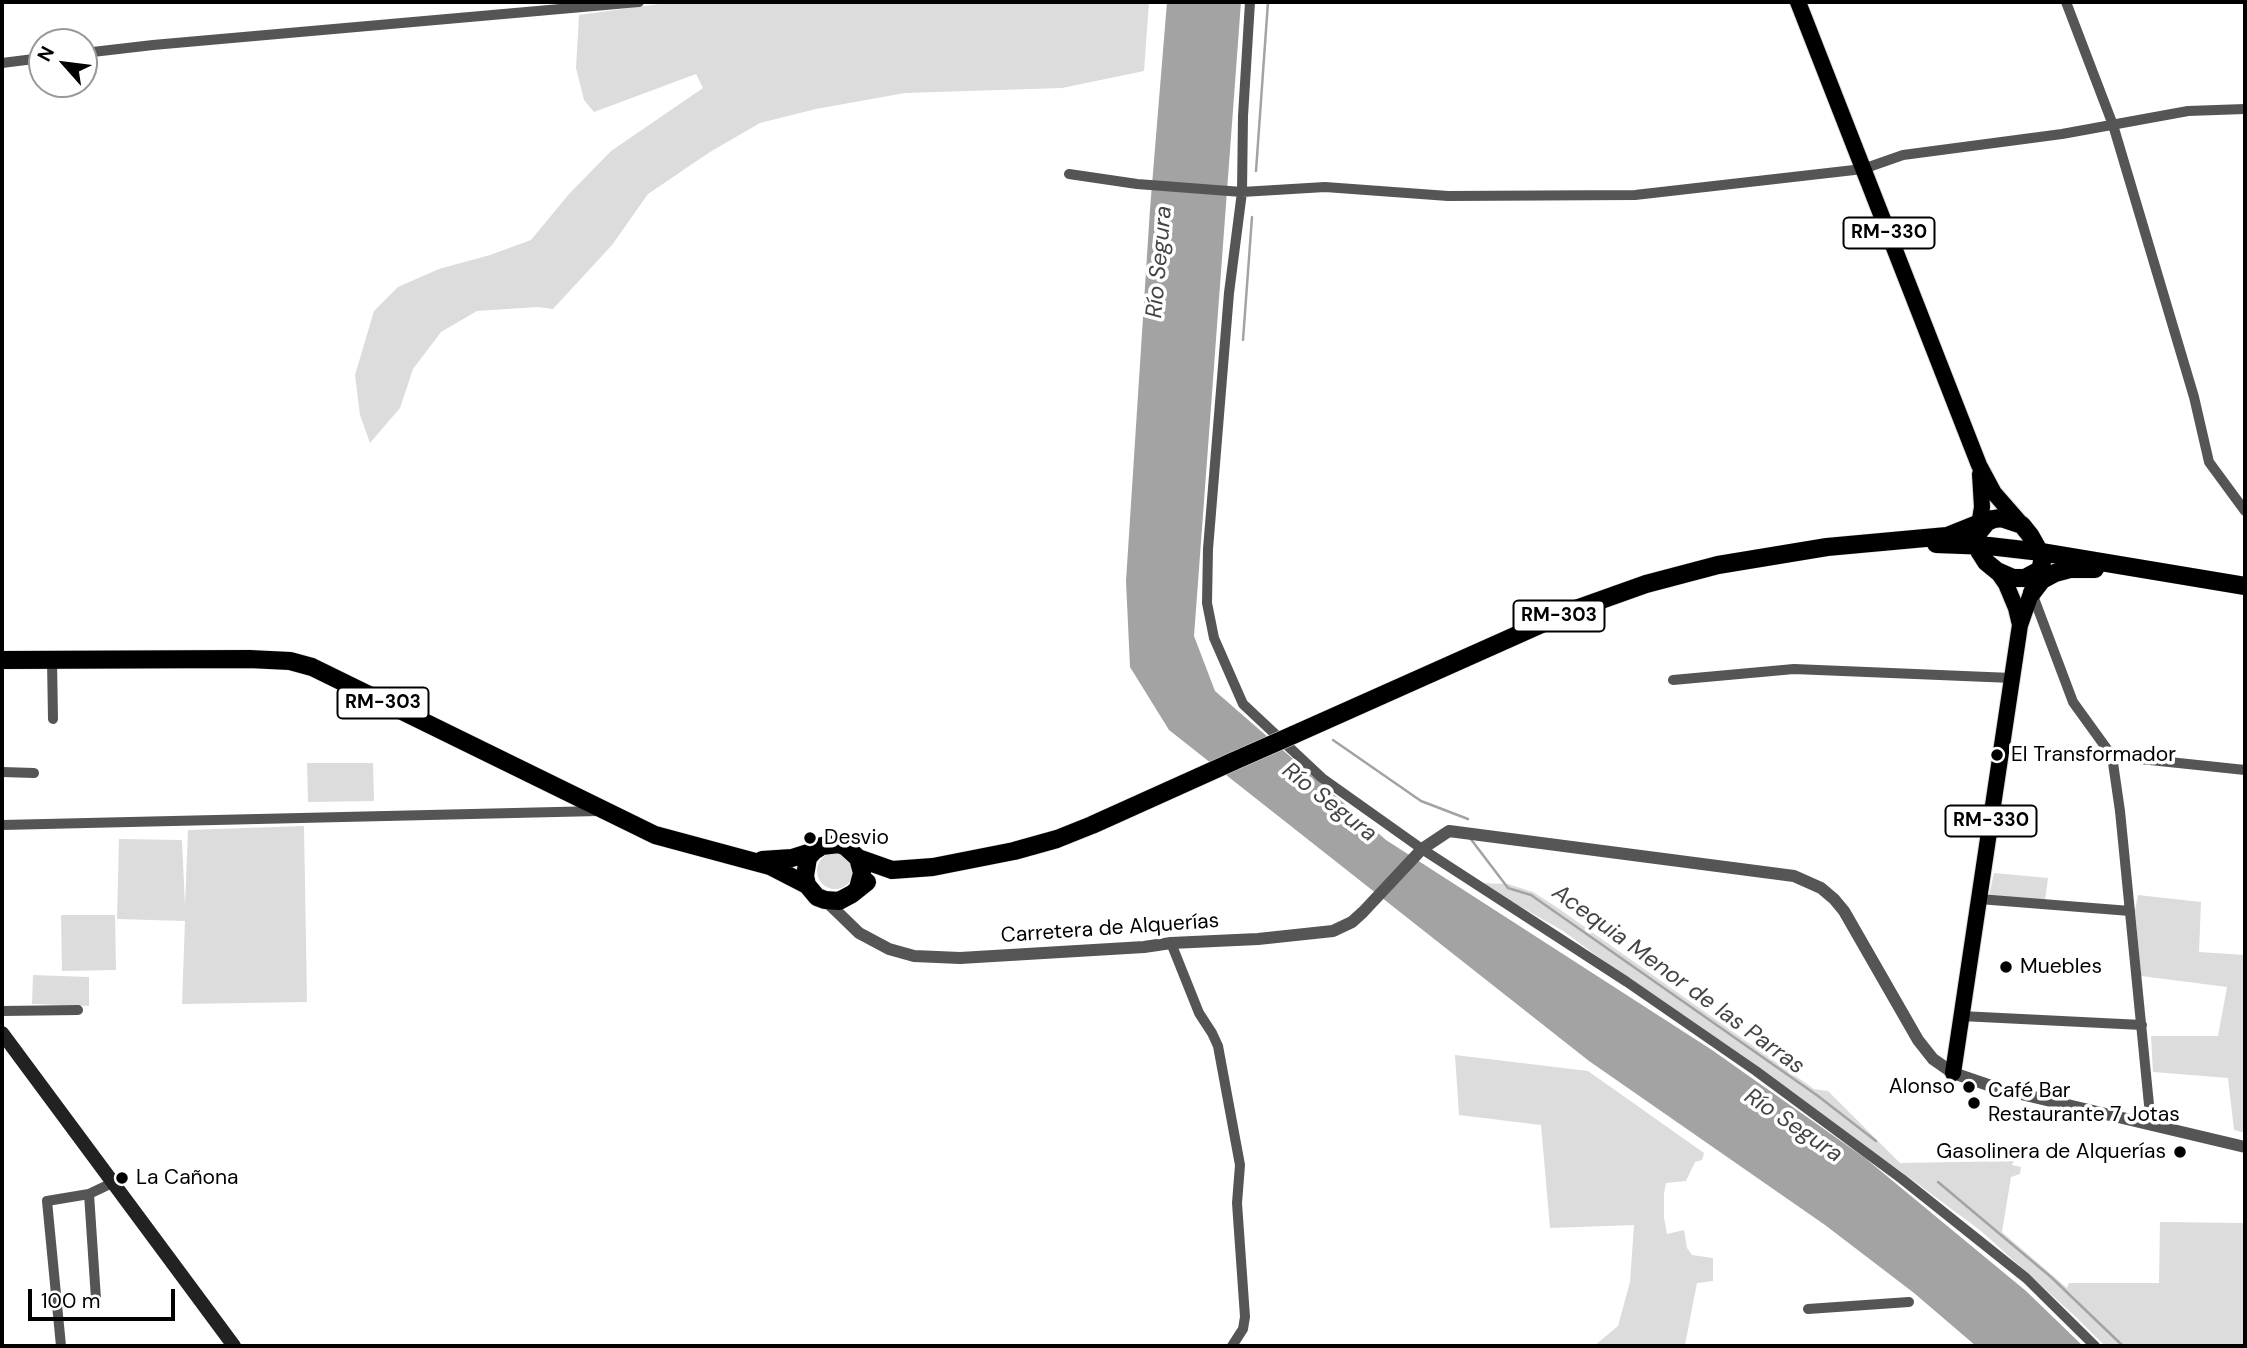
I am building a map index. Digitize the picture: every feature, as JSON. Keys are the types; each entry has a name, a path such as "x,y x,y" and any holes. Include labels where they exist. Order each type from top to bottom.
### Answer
{"highway":[{"path":"1841,546 1947,536 2007,519 2071,548 2172,574 2245,586"},
{"path":"2022,525 2036,574"},
{"path":"1980,526 1982,557 1997,571"},
{"path":"1980,526 2036,574 2089,568 2172,574"},
{"path":"1841,546 1945,553 1965,557 1997,571 2036,574 2172,574"},
{"name":"RM-303","path":"741,859 770,861 814,851 822,846 839,844 858,858 892,870 971,861 1056,839 1573,610 1646,584 1746,559 1841,546"},
{"name":"RM-303","path":"2,660 290,661 312,667 655,835 771,866 807,885 817,897 825,900 839,901 892,870"},
{"path":"807,885 805,867 814,851"},
{"path":"855,891 862,873 858,858"}],"main road":[{"name":"RM-330","path":"1798,2 1979,465"},
{"path":"1979,465 1998,499 2022,525"},
{"path":"1979,465 1980,526"},
{"path":"1997,571 2006,584 2020,625"},
{"path":"2020,625 2036,574"},
{"name":"RM-330","path":"1953,1073 2020,625"},
{"path":"2,1033 234,1346"}],"street":[{"path":"98,51 639,2"},
{"path":"1250,2 1242,116 1242,192 1229,293 1208,549 1207,603 1214,638 1244,704 1322,778 1422,849 1627,982 1756,1071 1902,1179 2026,1278 2095,1346"},
{"path":"2066,2 2113,125 2194,397 2208,462 2245,512"},
{"path":"2,63 28,60"},
{"path":"1069,174 1137,184 1242,192 1325,187 1448,196 1635,195 1864,169 1903,155 2062,134 2188,111 2245,108"},
{"path":"2036,574 2073,702 2112,756 2120,811 2151,1125"},
{"path":"52,660 53,719"},
{"path":"1673,680 1794,669 2012,678"},
{"path":"2112,756 2245,770"},
{"path":"2,772 34,774"},
{"path":"2,825 606,811"},
{"name":"Carretera de Alquerías","path":"825,900 859,933 889,948 932,958 1130,948 1333,931 1352,922 1422,849 1449,831 1794,876 1821,888 1835,899 1864,944 1918,1040 1933,1059 1953,1073"},
{"path":"849,925 847,917 855,891"},
{"path":"1979,900 2130,911"},
{"path":"1171,943 1199,1013 1218,1046 1240,1165 1237,1203 1245,1317 1243,1329 1232,1346"},
{"path":"2,1011 78,1010"},
{"path":"1961,1016 2142,1025"},
{"path":"1953,1073 2000,1089 2245,1147"},
{"path":"61,1346 47,1201 89,1194 112,1183"},
{"path":"89,1194 96,1299"},
{"path":"1808,1309 1909,1301"}],"shaded area":[{"path":"673,2 1149,2 1144,71 1062,88 905,93 816,109 760,123 710,152 648,194 612,245 553,309 538,307 477,311 441,332 413,369 400,408 370,443 360,415 355,375 374,311 398,287 439,269 531,240 569,194 611,151 703,88 696,74 594,112 584,100 576,68 579,15"},
{"path":"307,763 373,763 374,801 308,802"},
{"path":"304,826 307,1002 182,1004 185,921 117,919 119,839 182,840 185,906 188,830"},
{"path":"835,853 848,858 853,871 848,884 835,889 822,884 817,871 822,858"},
{"path":"1994,873 2048,878 2045,901 1989,896"},
{"path":"1479,883 1508,884 1533,892 1555,906 1814,1089 1828,1091 1900,1163 2014,1161 2012,1165 2021,1167 2020,1174 2011,1177 2002,1232 2067,1288 2069,1283 2159,1283 2160,1222 2245,1223 2245,1346 2105,1346 1981,1231 1899,1170 1710,1039 1563,931"},
{"path":"2138,895 2201,902 2199,952 2245,955 2245,1133 2234,1130 2228,1078 2153,1072 2151,1036 2218,1036 2227,987 2141,976 2135,910"},
{"path":"61,915 115,915 116,970 62,971"},
{"path":"33,975 89,977 89,1006 32,1004"},
{"path":"1455,1055 1588,1071 1704,1153 1702,1160 1695,1162 1686,1181 1666,1183 1664,1194 1667,1234 1684,1230 1687,1248 1692,1255 1713,1258 1713,1281 1697,1283 1685,1345 1690,1346 1594,1346 1618,1326 1630,1282 1634,1225 1550,1228 1541,1125 1459,1115"}],"water":[{"name":"Río Segura","path":"1167,2 1241,2 1194,636 1215,691 1386,840 1712,1050 1865,1158 2026,1291 2083,1346 1976,1346 1914,1293 1825,1225 1589,1061 1169,730 1130,667 1126,581 1150,209"}],"waterway":[{"name":"Acequia Menor de las Parras","path":"1256,171 1268,2"},
{"name":"Acequia Menor de las Parras","path":"1243,340 1252,217"},
{"name":"Acequia Menor de las Parras","path":"1333,740 1421,801 1468,819"},
{"name":"Acequia Menor de las Parras","path":"1470,838 1508,888 1531,895 1818,1096 1876,1141"},
{"name":"Acequia Menor de las Parras","path":"1938,1182 2051,1277 2123,1346"}],"place":[{"name":"El Transformador","path":"1997,755"},
{"name":"Desvio","path":"810,838"},
{"name":"Muebles","path":"2006,967"},
{"name":"Alonso","path":"1969,1087"},
{"name":"Café Bar Restaurante 7 Jotas","path":"1974,1103"},
{"name":"Gasolinera de Alquerías","path":"2180,1152"},
{"name":"La Cañona","path":"122,1178"}]}
